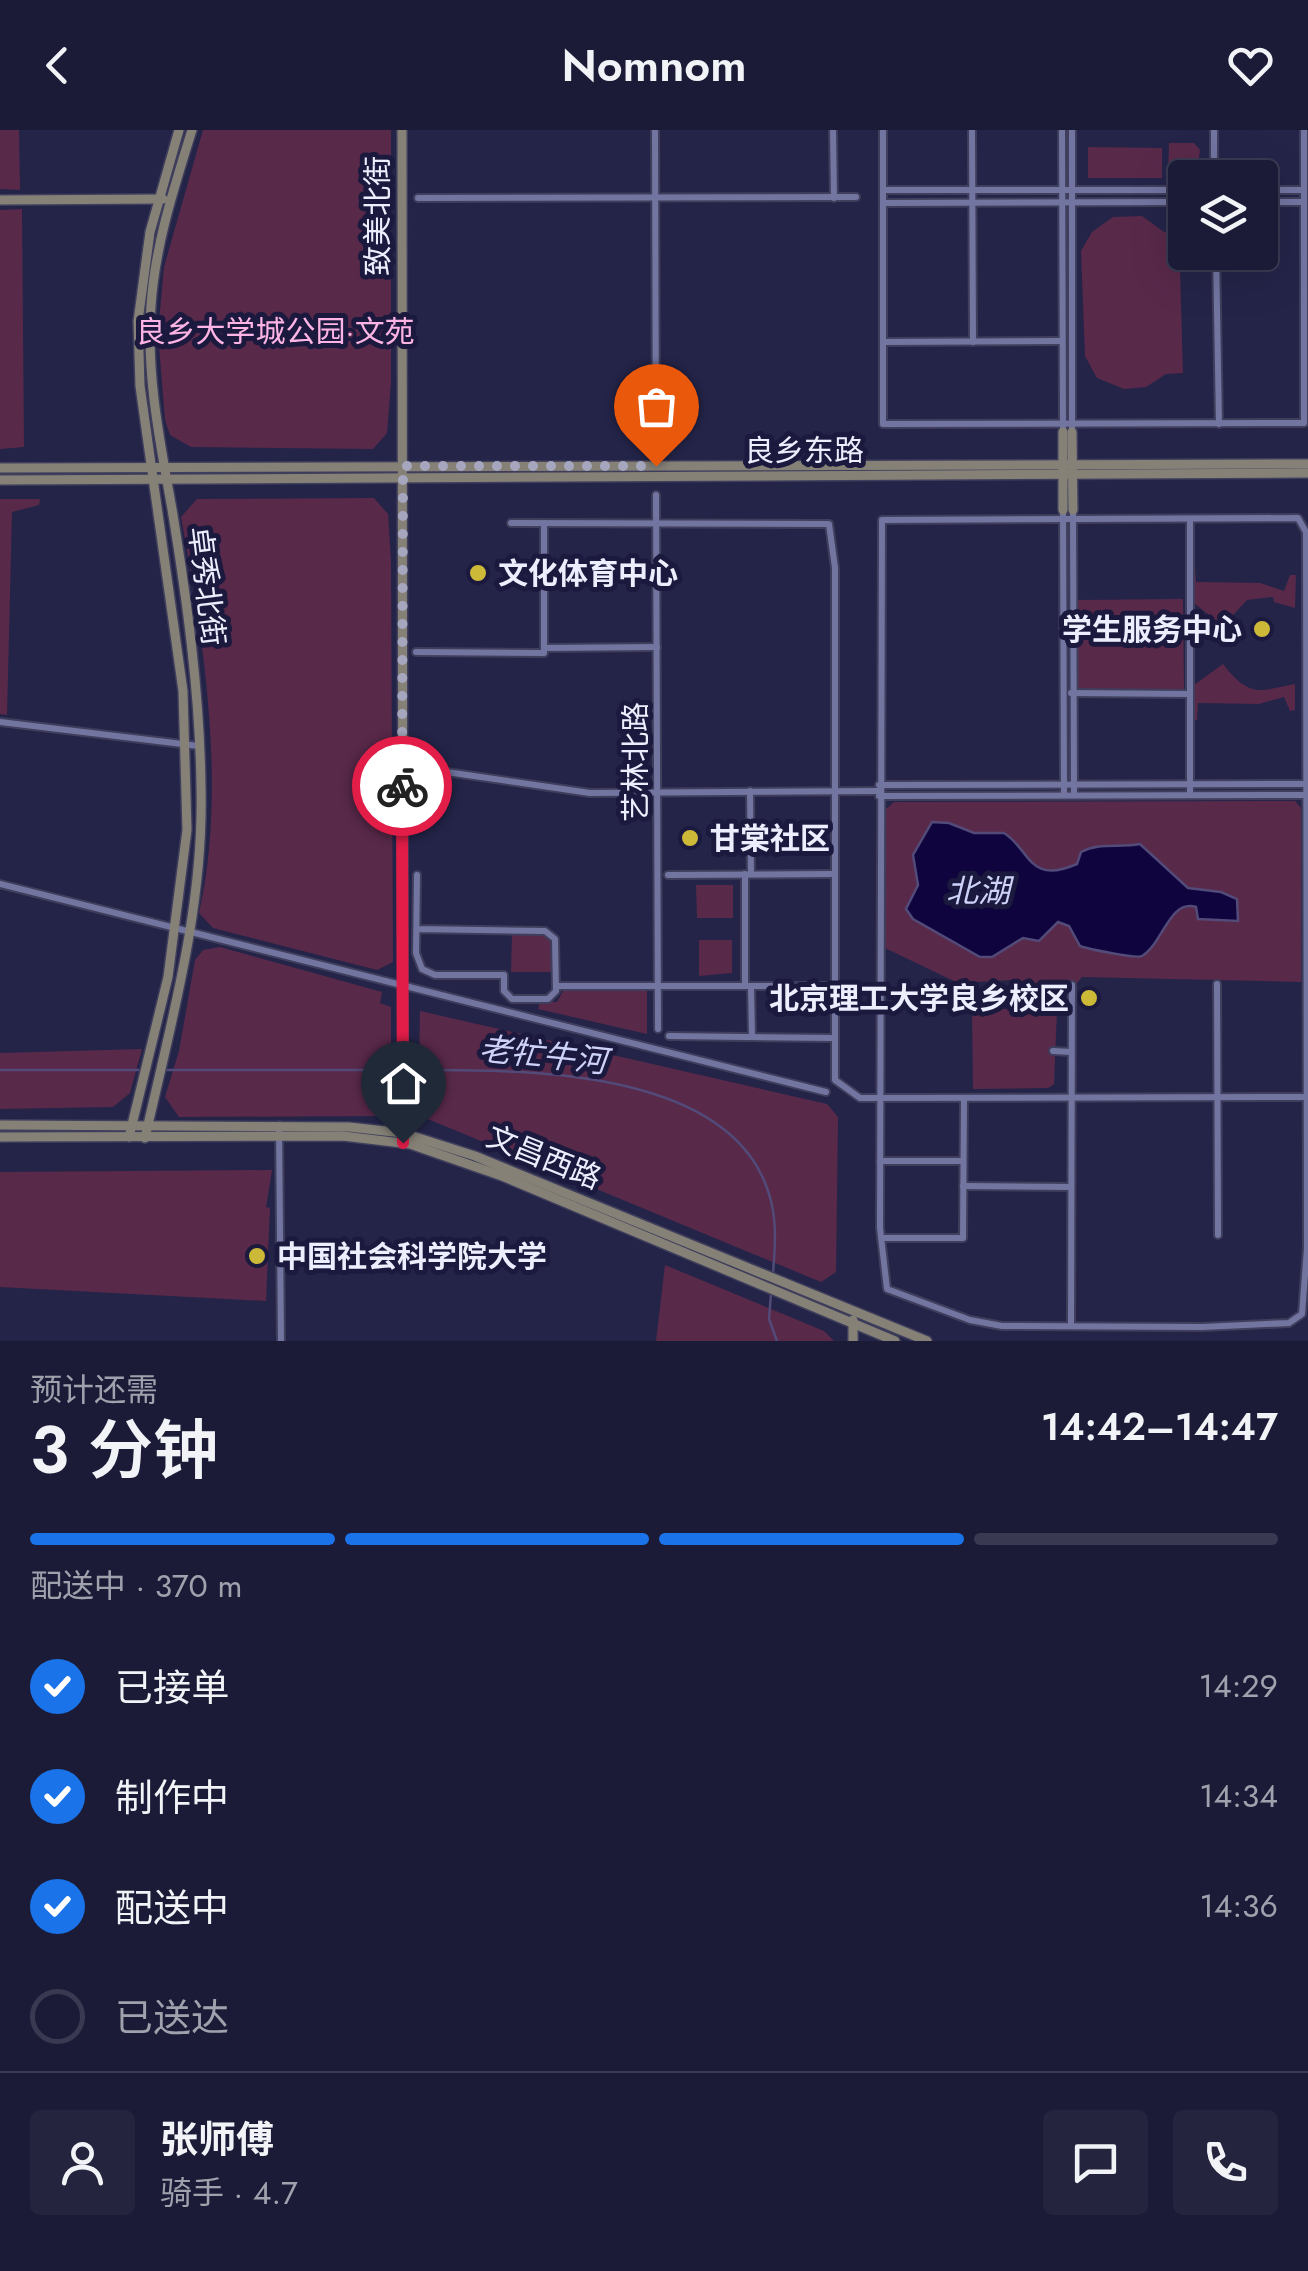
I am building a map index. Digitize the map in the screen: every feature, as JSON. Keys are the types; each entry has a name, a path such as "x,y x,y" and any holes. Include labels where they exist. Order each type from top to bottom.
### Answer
{"main road":[{"path":"158,466 139,377 138,320 144,258 179,130"},
{"name":"卓秀北街","path":"129,1137 152,1053 176,928 187,830 186,744 158,466 150,340 155,261 192,130"},
{"name":"致美北街","path":"402,130 403,1138"},
{"path":"0,200 171,199"},
{"path":"1068,429 1068,516"},
{"name":"良乡东路","path":"1068,470 1308,464"},
{"name":"良乡东路","path":"0,468 656,466 855,470"},
{"name":"良乡东路","path":"0,480 855,470 1308,474"},
{"name":"卓秀北街","path":"145,1138 190,932 202,837 199,746 186,600 160,479"},
{"name":"文昌西路","path":"0,1125 133,1125 403,1138 474,1156 927,1341"},
{"name":"文昌西路","path":"0,1137 145,1138 280,1130"},
{"name":"文昌西路","path":"403,1138 896,1341"},
{"path":"853,1341 857,1314"},
{"path":"857,1326 861,1341"}],"street":[{"path":"655,130 656,466"},
{"path":"833,130 834,198"},
{"path":"883,130 883,424 1068,429 1304,423 1304,130"},
{"path":"972,130 973,342"},
{"path":"1062,130 1062,341 1068,429"},
{"path":"1068,429 1072,130"},
{"path":"1214,130 1214,160"},
{"path":"883,190 1168,190"},
{"path":"1278,190 1304,190"},
{"path":"418,198 856,198"},
{"path":"883,203 1168,202"},
{"path":"1278,202 1304,202"},
{"path":"1216,270 1219,424"},
{"path":"883,342 1062,341"},
{"name":"艺林北路","path":"656,495 658,1029"},
{"path":"1064,795 1068,516"},
{"path":"1068,516 1074,794"},
{"path":"1068,516 1298,518 1304,523 1307,1249 1302,1314 1295,1321 1202,1327 1002,1326 970,1320 893,1294 885,1282 880,1161 878,790 882,520 1068,516"},
{"path":"1190,520 1190,794"},
{"path":"511,523 829,524 835,568 835,1080 860,1098 1306,1097"},
{"path":"416,652 544,652 544,523"},
{"path":"544,648 657,647"},
{"path":"1063,692 1190,694"},
{"path":"0,722 199,746"},
{"path":"426,769 590,793 878,790 1305,795"},
{"path":"878,790 1064,784 1305,784"},
{"path":"750,791 748,986 752,1037"},
{"path":"668,874 834,874"},
{"path":"417,875 417,929 417,959 429,974 504,975 504,990 512,999 548,999 557,986 555,939 544,931 417,929"},
{"path":"0,884 826,1092"},
{"path":"1217,984 1218,1235"},
{"path":"1071,1326 1072,985"},
{"path":"557,986 834,986"},
{"path":"669,1036 834,1038"},
{"path":"1052,1051 1071,1052"},
{"path":"883,1238 963,1238 964,1098"},
{"path":"280,1130 281,1341"},
{"path":"880,1161 964,1161"},
{"path":"964,1186 1071,1186"}],"green space":[{"path":"0,130 19,130 20,190 0,189"},
{"name":"良乡大学城公园·文苑","path":"203,130 391,130 391,382 387,433 373,449 191,447 170,435 165,420 158,333 164,267"},
{"path":"1169,143 1194,143 1200,150 1199,160 1168,160"},
{"path":"1088,147 1162,148 1162,178 1088,178"},
{"path":"22,209 24,447 0,449 0,210"},
{"path":"1142,216 1168,233 1168,270 1180,270 1183,373 1166,374 1146,387 1124,389 1097,378 1085,356 1081,251 1092,232 1113,217"},
{"path":"374,498 388,514 391,560 393,962 377,970 213,928 199,913 207,865 212,766 204,664 181,517 197,499"},
{"path":"0,499 40,499 39,505 12,512 7,715 0,714"},
{"path":"1190,565 1195,565 1196,582 1260,583 1284,591 1290,575 1296,575 1295,608 1274,602 1273,597 1247,600 1223,626 1190,600"},
{"path":"1183,599 1184,689 1078,689 1077,600"},
{"path":"1223,664 1249,688 1265,690 1295,684 1295,710 1290,711 1284,697 1259,704 1198,703 1197,720 1190,720 1190,688"},
{"path":"1295,801 1301,808 1301,982 1082,977 1058,1006 1019,1004 1012,980 958,983 885,948 885,810 894,802"},
{"path":"696,885 733,885 733,918 697,918"},
{"path":"512,934 546,935 553,946 553,972 511,972"},
{"path":"699,940 732,940 732,973 699,976"},
{"path":"220,947 382,992 380,1003 391,1007 391,1096 380,1116 179,1117 165,1097 179,1051 195,960 203,950"},
{"path":"563,991 647,991 647,1034 538,1009 540,1002 557,1002"},
{"path":"972,1009 1057,1009 1054,1084 1048,1088 973,1089"},
{"path":"420,1011 827,1104 838,1117 836,1272 821,1282 418,1115"},
{"path":"142,1049 130,1093 113,1107 0,1109 0,1053"},
{"path":"272,1170 266,1207 270,1208 266,1301 0,1287 0,1172"},
{"path":"665,1265 824,1331 834,1341 656,1341"}],"water":[{"name":"北湖","path":"932,822 949,823 974,833 1004,833 1032,863 1049,870 1077,864 1081,852 1088,849 1140,844 1188,888 1221,892 1237,899 1238,921 1198,919 1196,907 1187,906 1173,916 1149,950 1138,957 1080,946 1069,926 1058,922 1039,941 1023,938 992,957 980,957 913,919 906,909 918,885 913,855"}],"waterway":[{"name":"老牤牛河","path":"0,1070 142,1070"},
{"name":"老牤牛河","path":"165,1070 397,1070"},
{"name":"老牤牛河","path":"405,1070 504,1071 616,1084 669,1099 715,1123 750,1156 771,1201 775,1233 772,1286"},
{"name":"老牤牛河","path":"771,1294 769,1319 777,1341"}],"way so far":[{"path":"402,786 403,466 656,466"}],"place":[{"name":"文化体育中心","path":"478,573"},
{"name":"学生服务中心","path":"1262,629"},
{"name":"甘棠社区","path":"690,838"},
{"name":"北京理工大学良乡校区","path":"1089,998"},
{"name":"中国社会科学院大学","path":"257,1256"}],"route":[{"path":"402,786 403,1143"}]}
